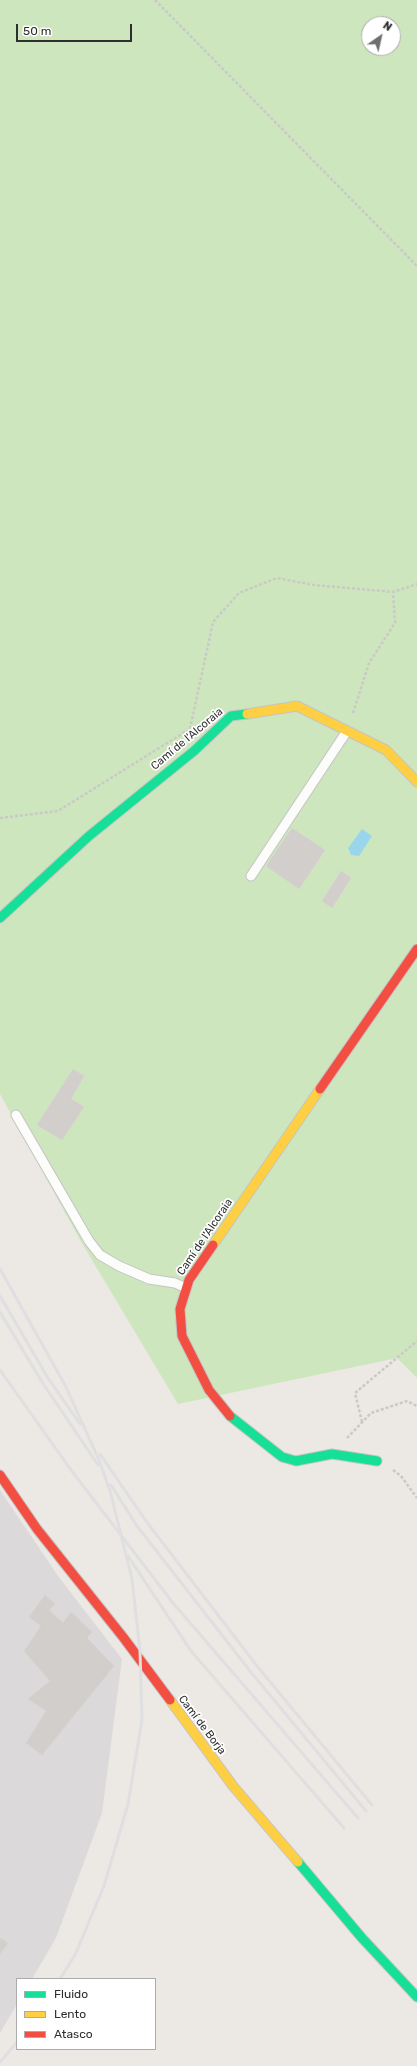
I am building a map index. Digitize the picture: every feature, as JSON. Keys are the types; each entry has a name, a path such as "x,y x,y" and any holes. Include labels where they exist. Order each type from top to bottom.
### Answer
{"street":[{"name":"Camí de l'Alcoraia","path":"0,918 89,836 194,751 232,716 297,706 386,750 417,782"},
{"name":"Camí de l'Alcoraia","path":"377,1461 332,1454 296,1461 282,1457 234,1420 209,1390 182,1336 180,1309 186,1288 194,1274 417,949"},
{"name":"Camí de Borja","path":"0,1475 37,1530 123,1637 233,1786 362,1938 417,1997"},
{"name":"Camí de Borja","path":"399,1977 417,1989"}],"lane":[{"path":"251,876 348,730"},
{"path":"16,1115 89,1240 100,1255 119,1266 148,1279 175,1283 186,1288"}],"path":[{"path":"155,0 417,266"},
{"path":"194,751 190,728 213,622 239,593 277,578 314,585 393,592 417,584"},
{"path":"348,730 370,663 395,623 393,592"},
{"path":"0,818 58,811 190,728"},
{"path":"362,1422 355,1393 417,1340"},
{"path":"332,1454 371,1412 407,1401 417,1406"},
{"path":"377,1461 401,1476 417,1498"}],"shaded area":[{"path":"0,1490 58,1576 122,1659 102,1813 56,1938 33,1978 16,1978 16,2006 0,2033"}],"green space":[{"path":"0,0 417,0 417,1378 397,1358 178,1404 80,1240 0,1094"}],"water":[{"path":"362,829 372,836 359,856 351,855 348,848"}],"building":[{"path":"292,828 325,850 299,889 266,866"},
{"path":"341,871 351,878 332,908 322,901"},
{"path":"73,1069 84,1076 71,1099 84,1107 62,1140 37,1125"},
{"path":"45,1595 55,1604 49,1610 63,1623 71,1612 92,1632 87,1638 114,1666 42,1755 26,1743 46,1711 28,1699 50,1681 24,1651 41,1626 29,1617"},
{"path":"0,1938 8,1943 0,1954"}],"railway":[{"path":"0,1269 65,1385 99,1460 110,1491 132,1579 140,1651 142,1720 128,1804 104,1886 75,1955 61,1978"},
{"path":"0,1296 48,1378 80,1424"},
{"path":"0,1312 42,1382 98,1465"},
{"path":"0,1370 71,1470 173,1603 358,1818"},
{"path":"100,1454 146,1521 257,1666 372,1805"},
{"path":"111,1485 137,1526 250,1671 366,1811"},
{"path":"128,1556 191,1651 344,1828"},
{"path":"0,2062 16,2043"}],"traffic: fast":[{"path":"0,918 89,836 194,751 231,716 247,714"},
{"path":"230,1416 282,1457 296,1461 332,1454 377,1461"},
{"path":"298,1862 362,1938 417,1997"}],"traffic: slow":[{"path":"247,714 297,706 386,750 417,782"},
{"path":"213,1245 320,1089"},
{"path":"170,1700 233,1786 298,1862"}],"traffic: jam":[{"path":"320,1089 417,949"},
{"path":"213,1245 189,1280 180,1309 182,1336 209,1390 230,1416"},
{"path":"0,1475 37,1529 123,1637 170,1700"}]}
